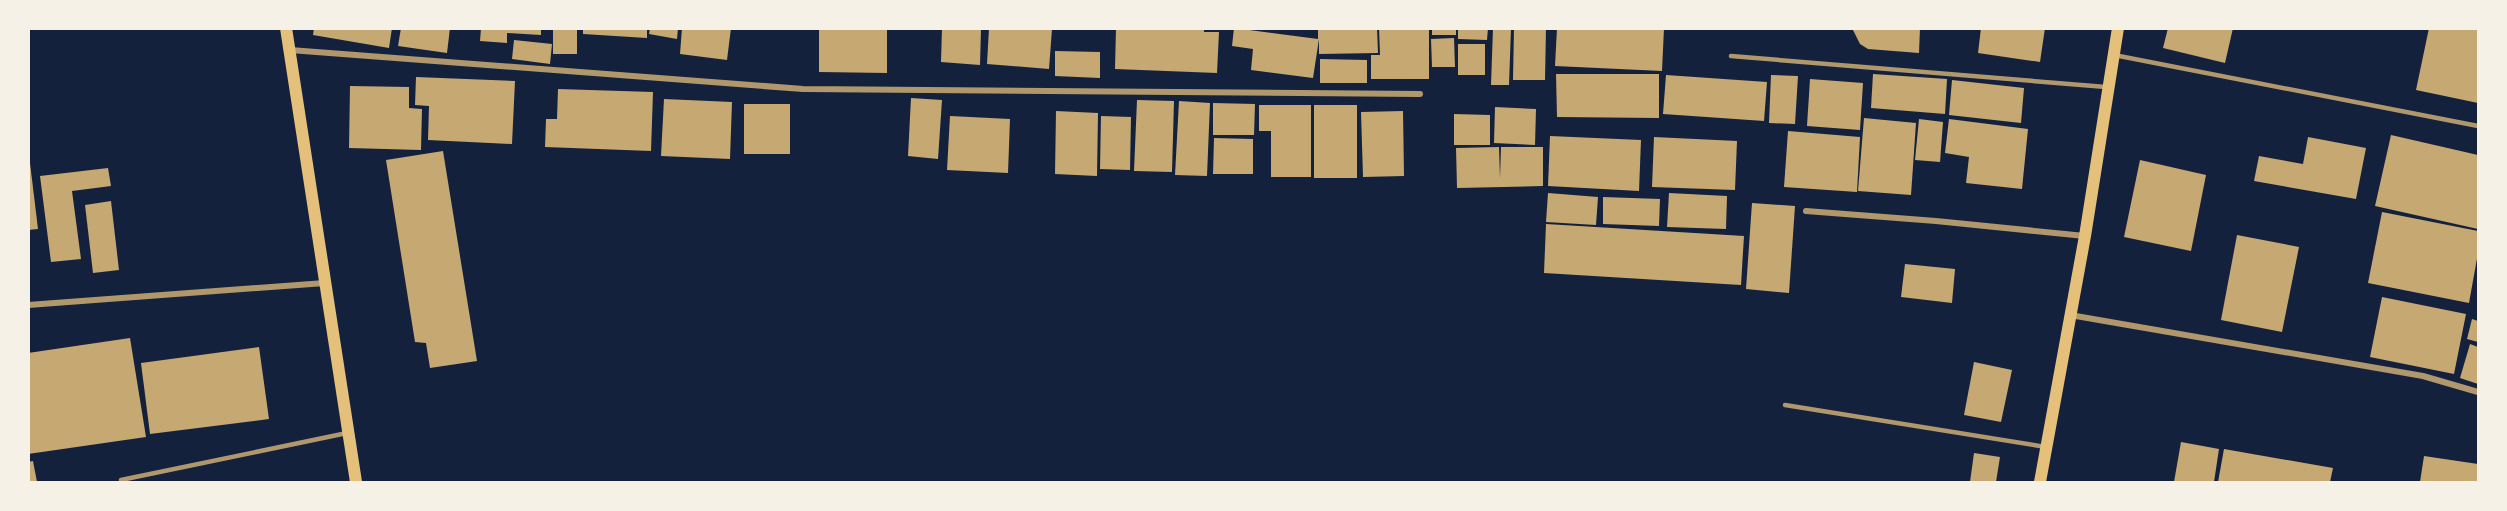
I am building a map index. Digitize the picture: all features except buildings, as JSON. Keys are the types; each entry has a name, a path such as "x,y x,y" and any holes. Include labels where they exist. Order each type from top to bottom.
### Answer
{"main road":[{"path":"286,28 356,483"},
{"path":"2040,483 2085,236 2118,28"}],"street":[{"path":"289,50 803,89 1420,94"},
{"path":"1806,211 2085,236"},
{"path":"28,305 325,284"},
{"path":"2070,315 2423,376 2478,392"}],"lane":[{"path":"1731,56 2109,87"},
{"path":"2114,56 2478,126"},
{"path":"1785,405 2046,447"},
{"path":"121,480 348,432"}]}
